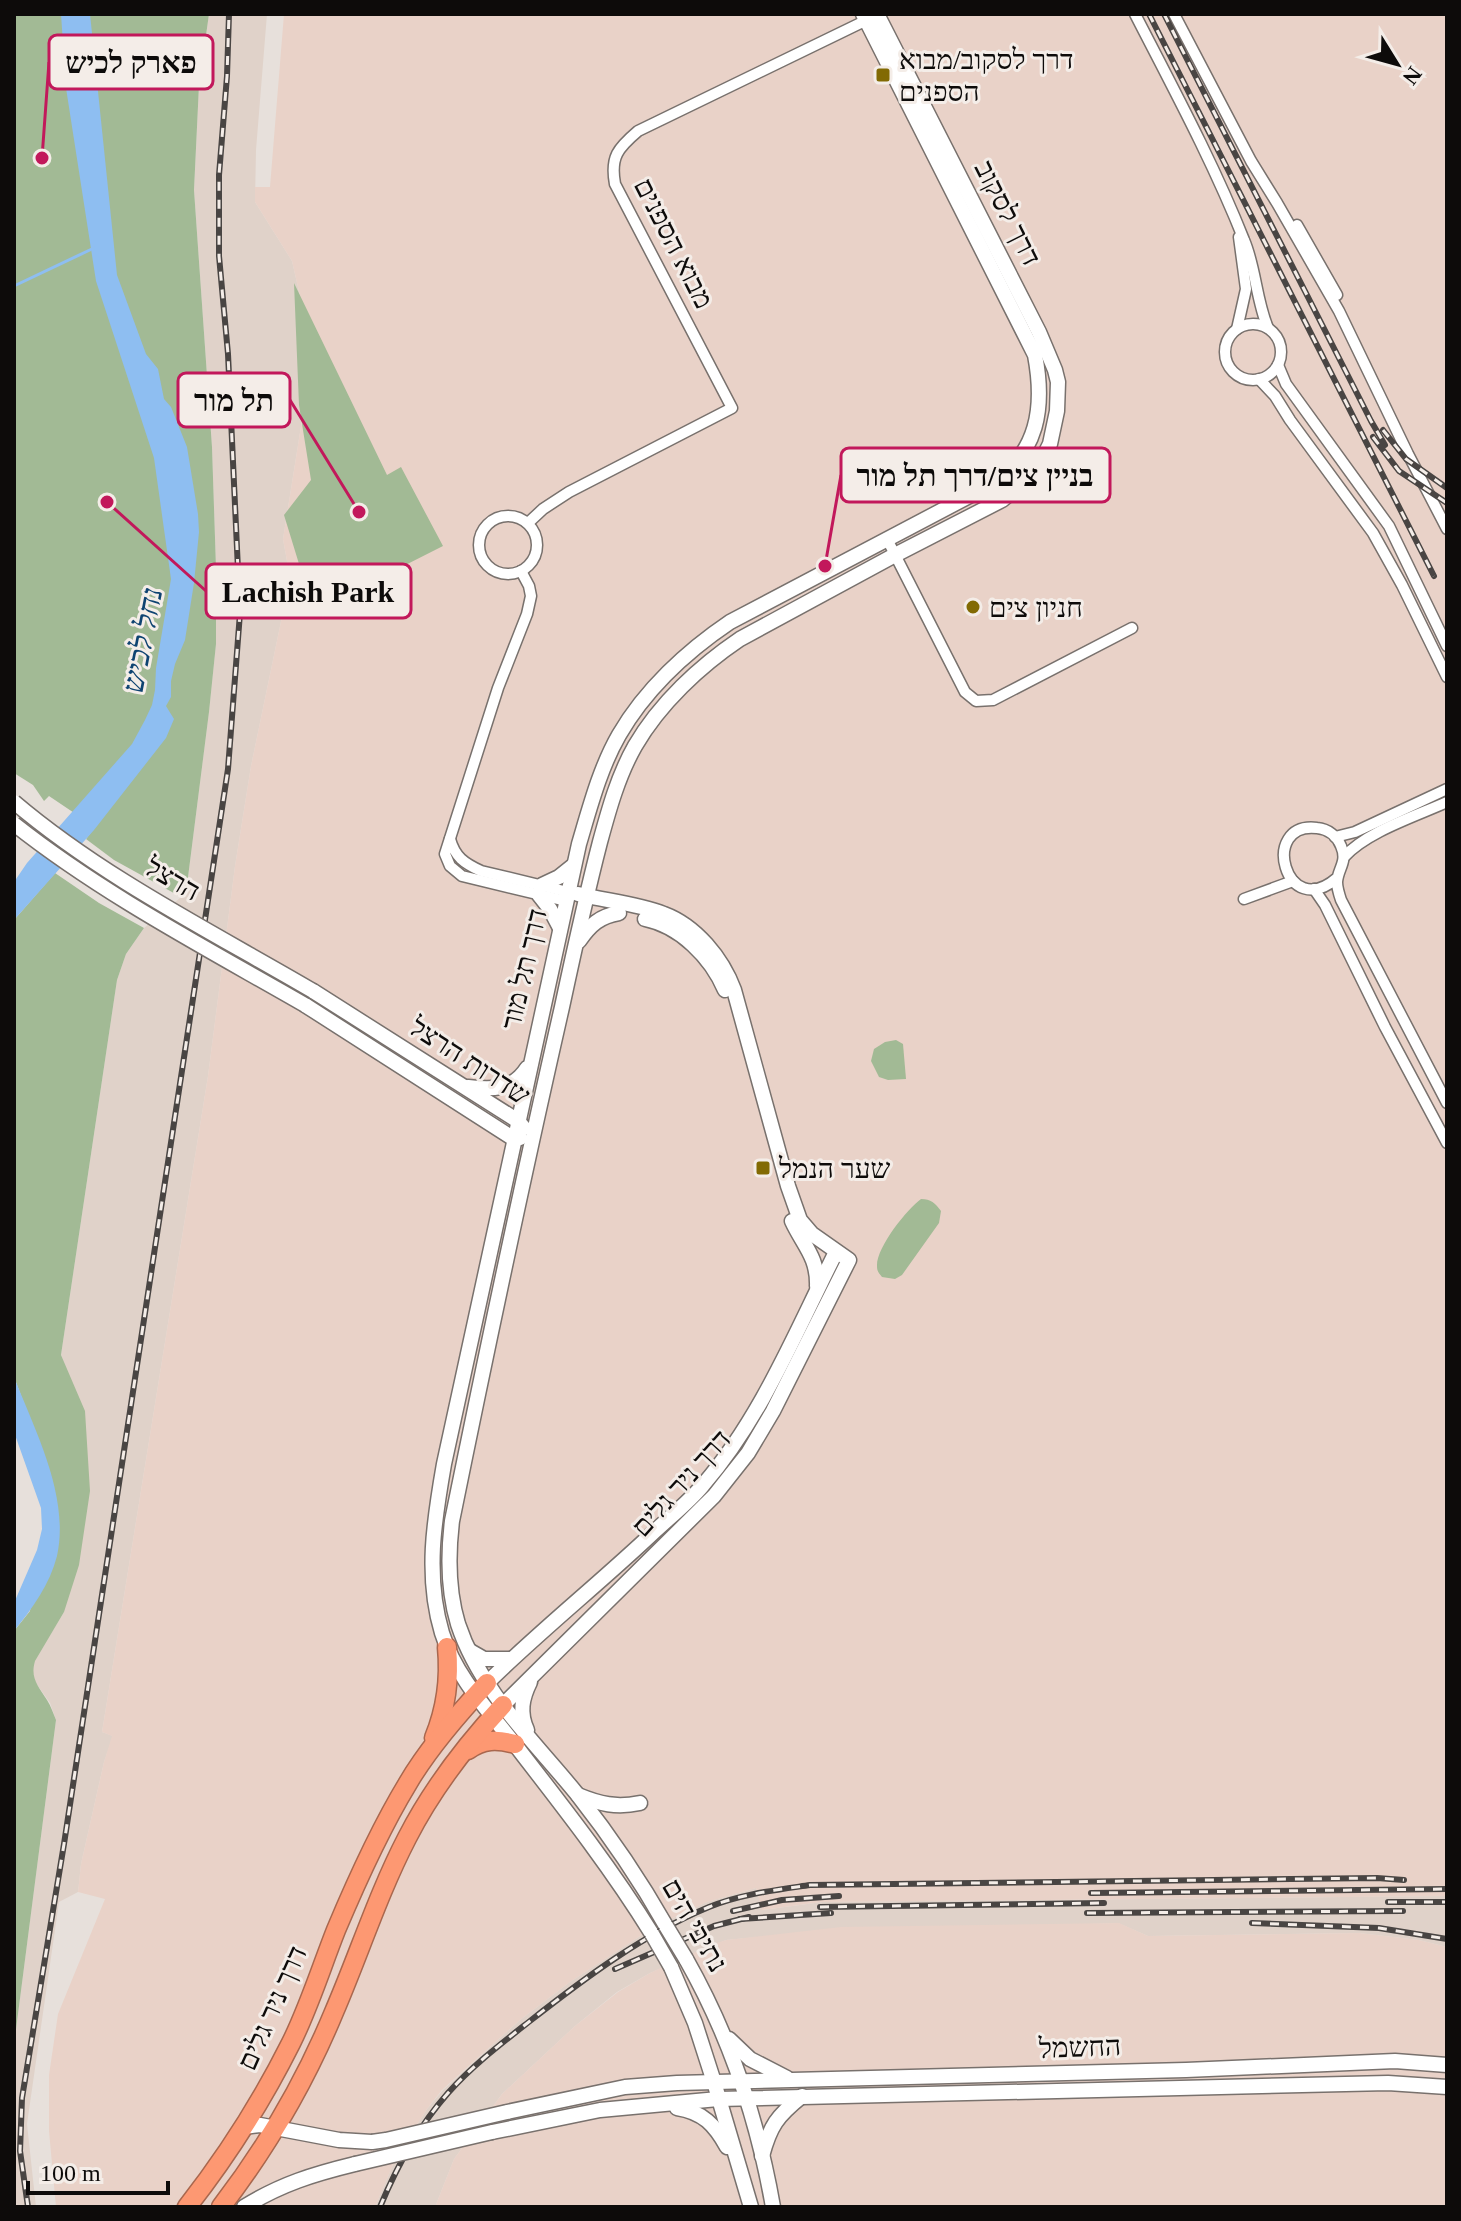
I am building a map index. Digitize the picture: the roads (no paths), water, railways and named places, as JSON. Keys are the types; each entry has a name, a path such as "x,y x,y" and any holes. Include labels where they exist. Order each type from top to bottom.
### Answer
{"highway":[{"path":"428,1753 446,1698 447,1647"},
{"name":"דרך ניר גלים","path":"187,2207 244,2127 291,2043 372,1850 408,1782 481,1689"},
{"path":"221,2207 277,2128 311,2063 406,1840 441,1780 497,1711"},
{"path":"458,1760 477,1743 492,1739 524,1743"}],"street":[{"path":"1135,14 1228,199 1238,223 1248,248 1259,304 1268,328 1280,343 1278,365 1270,374 1251,380 1239,376 1227,362 1226,344 1237,329 1246,289 1238,223"},
{"path":"1174,14 1234,131 1339,311 1447,529"},
{"path":"1180,14 1240,132 1320,263 1447,518"},
{"name":"דרך לסקוב","path":"871,16 1035,355 1039,395 1033,437"},
{"name":"דרך לסקוב","path":"871,16 1039,332 1055,370 1058,382 1057,411 1050,444"},
{"name":"מבוא הספנים","path":"528,523 569,492 732,408 615,184 613,162 617,152 638,131 871,16"},
{"path":"1237,329 1253,324 1268,328"},
{"path":"1278,365 1286,384 1389,526 1447,646"},
{"path":"1259,379 1275,396 1373,533 1447,677"},
{"name":"דרך תל מור","path":"497,1711 447,1647 439,1621 433,1581 433,1526 574,864 602,771 619,735 634,714 671,671 697,647 730,622 992,484 1018,461 1033,437"},
{"name":"דרך תל מור","path":"481,1689 454,1604 450,1578 451,1533 585,900 610,804 628,760 649,725 684,684 709,661 740,639 1002,500 1033,473 1050,444"},
{"path":"513,516 528,523 537,540 534,558 521,571 512,574 494,571 481,558 479,542 484,529 496,518 513,516"},
{"path":"887,539 965,692 976,701 993,700 1132,628"},
{"path":"521,571 531,596 527,614 498,688 449,837 453,850 457,857 481,871 540,890 620,908 666,914 708,946 723,966 734,990 800,1220 840,1261"},
{"path":"1335,837 1355,832 1447,789"},
{"name":"הרצל","path":"14,802 73,848 313,991"},
{"path":"1344,857 1361,841 1447,802"},
{"name":"הרצל","path":"14,824 110,892 305,1005"},
{"path":"1308,828 1327,831 1335,837 1344,857 1337,878 1314,889 1293,881 1284,868 1283,859 1284,850 1294,835 1308,828"},
{"path":"595,860 600,883 620,908 678,933 698,950 722,983 786,1204 793,1225 816,1265 817,1290"},
{"path":"540,890 574,864"},
{"path":"1337,878 1344,907 1447,1103"},
{"path":"1244,899 1293,881"},
{"path":"1314,889 1447,1143"},
{"path":"540,890 560,928"},
{"path":"575,948 594,922 620,908"},
{"name":"שדרות הרצל","path":"313,991 518,1121 533,1136"},
{"name":"שדרות הרצל","path":"305,1005 514,1139 533,1136"},
{"path":"463,1086 493,1088 513,1084 531,1060"},
{"path":"804,1241 840,1261"},
{"name":"דרך ניר גלים","path":"481,1689 702,1487 758,1408 817,1290 840,1261"},
{"name":"דרך ניר גלים","path":"497,1711 714,1496 739,1464 773,1411 840,1261"},
{"path":"469,1650 484,1659 511,1659"},
{"path":"524,1743 521,1706 533,1675"},
{"name":"נתיבי הים","path":"497,1711 524,1743 577,1795 624,1858 686,1959 723,2031 762,2157 773,2207"},
{"name":"נתיבי הים","path":"524,1743 671,1967 695,2023 751,2207"},
{"path":"577,1795 608,1805 640,1803"},
{"path":"723,2031 750,2059 791,2080"},
{"name":"החשמל","path":"244,2127 260,2125 339,2140 372,2142 625,2087 1381,2061 1447,2065"},
{"name":"החשמל","path":"653,2104 802,2096 1388,2083 1447,2087"},
{"path":"762,2157 775,2121 802,2096"},
{"path":"244,2207 277,2187 355,2164 600,2110 653,2104 690,2110 711,2122 742,2177"}],"water":[{"path":"61,14 90,14 117,275 146,354 158,369 164,399 171,407 187,447 199,532 185,640 175,664 171,697 166,706 174,719 166,738 94,830 14,920 14,882 27,863 132,744 152,705 171,579 154,458 96,281 66,88"},
{"path":"14,1377 55,1487 60,1533 50,1576 34,1605 14,1631 14,1603 37,1550 42,1529 41,1508 14,1432"}],"waterway":[{"path":"14,286 94,248"}],"railway":[{"path":"28,2207 20,2151 22,2098 64,1844 228,769 240,613 228,354 219,256 219,175 229,14"},
{"path":"1149,14 1434,576"},
{"path":"1164,14 1385,445"},
{"path":"1383,430 1406,459 1447,488"},
{"path":"1373,437 1399,471 1447,503"},
{"path":"380,2207 401,2162 428,2119 448,2093 498,2046 616,1958 661,1930 721,1903 810,1885 1404,1880"},
{"path":"1091,1893 1447,1889"},
{"path":"733,1911 782,1900 839,1896"},
{"path":"1388,1902 1447,1902"},
{"path":"820,1907 1104,1903"},
{"path":"1087,1913 1403,1911"},
{"path":"740,1919 831,1913"},
{"path":"615,1969 714,1926 749,1917"},
{"path":"1252,1923 1379,1928 1447,1939"}],"place":[{"name":"דרך לסקוב/מבוא הספנים","path":"883,75"},
{"name":"פארק לכיש","path":"42,158"},
{"name":"Lachish Park","path":"107,502"},
{"name":"תל מור","path":"359,512"},
{"name":"בניין צים/דרך תל מור","path":"825,566"},
{"name":"חניון צים","path":"973,607"},
{"name":"שער הנמל","path":"763,1168"}],"water label":[{"name":"נחל לכיש","path":"142,640"}]}
